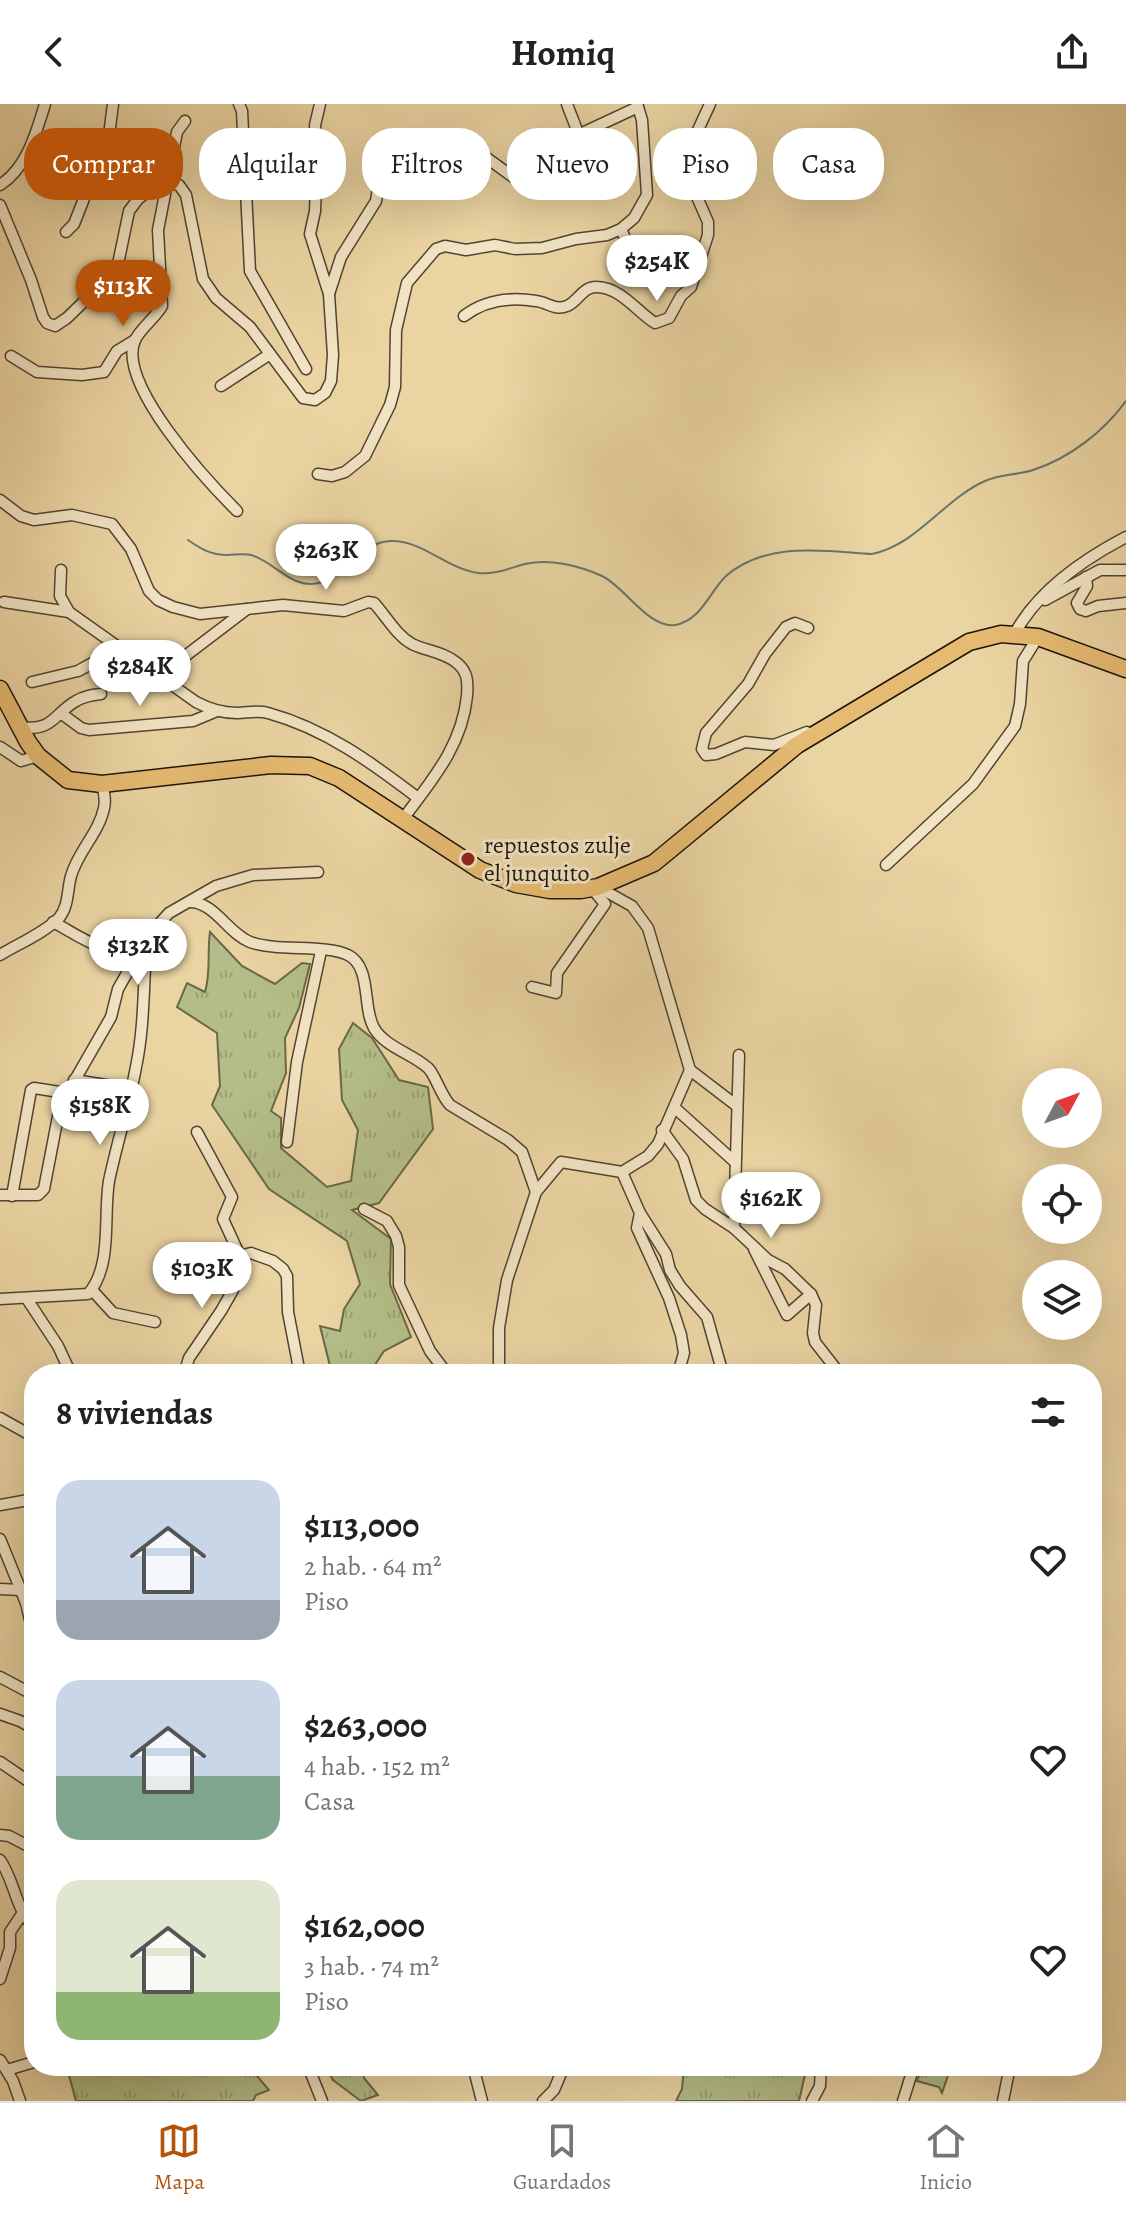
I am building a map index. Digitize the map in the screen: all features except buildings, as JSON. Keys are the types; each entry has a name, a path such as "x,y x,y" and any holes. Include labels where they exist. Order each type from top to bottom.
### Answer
{"main road":[{"path":"0,689 38,756 68,780 102,784 271,765 310,766 339,778 480,870 516,884 550,890 594,887 654,863 797,745 969,642 1001,634 1038,637 1126,669"}],"street":[{"path":"0,185 11,178 33,142 45,104"},
{"path":"66,232 74,224 109,135 113,104"},
{"path":"239,104 242,111 250,271 306,369"},
{"path":"183,191 203,279 216,298 250,327 303,398 315,400 325,393 331,381 333,355 329,294 310,234 316,195 315,125 320,104"},
{"path":"567,104 576,128"},
{"path":"464,316 487,303 518,299 540,301 554,307 567,306 587,289 596,286 626,299 655,323 669,318 697,276 708,235 708,222 690,181 698,130 710,104"},
{"path":"318,474 332,476 345,472 365,456 390,405 395,387 396,330 407,283 436,249 445,246 466,250 495,245 515,249 542,248 607,235 634,218 647,195 642,120 637,106 592,128"},
{"path":"180,128 185,121"},
{"path":"329,294 341,257 376,201 383,175 388,172 433,170 480,153 507,173"},
{"path":"0,205 43,317 55,326 84,302 118,264 129,211 137,200"},
{"path":"11,356 37,372 104,372 117,351 135,340 162,306 158,230 164,200"},
{"path":"621,229 642,278"},
{"path":"135,340 131,362 145,396 212,486 237,511"},
{"path":"221,386 270,354"},
{"path":"0,500 21,516 34,520 72,515 112,524 131,549 149,591 158,600 173,607 200,614 283,605 344,611 368,602 374,603 410,643 447,657 467,673 466,711 448,758 403,819"},
{"path":"1014,635 1021,620 1057,581 1126,537"},
{"path":"61,570 60,596 69,612 196,702 217,711 262,711 337,740 418,798"},
{"path":"1033,607 1100,570 1126,570"},
{"path":"1086,577 1087,586 1077,603 1080,609 1086,611 1098,606 1126,603"},
{"path":"4,602 69,612"},
{"path":"159,676 249,608"},
{"path":"808,628 795,623 786,627 765,654 748,684 706,733 702,749 706,755 745,742 774,745 821,730"},
{"path":"886,865 973,784 1015,726 1023,661 1038,637"},
{"path":"32,682 78,671 120,648"},
{"path":"19,727 31,729 47,724 73,702 101,694"},
{"path":"62,714 89,730 193,721 217,711"},
{"path":"0,747 21,761 38,756"},
{"path":"0,955 59,917 66,903 78,857 99,826 105,801 102,784"},
{"path":"53,922 108,950 121,952 135,947 169,913 216,886 253,875 318,872"},
{"path":"532,987 556,993 557,973 605,904 594,887"},
{"path":"594,887 632,906 648,928 690,1070 737,1106"},
{"path":"188,902 204,905 231,931 250,942 347,955 356,961 361,969 375,1031 430,1069 442,1097 450,1105 501,1135 522,1152 536,1192"},
{"path":"66,1093 31,1090 6,1195 38,1195 44,1189 60,1106 104,1030 122,980 148,936"},
{"path":"0,1299 88,1294 92,1290 102,1264 109,1183 144,1017 148,936"},
{"path":"287,1142 297,1062 321,951"},
{"path":"734,1228 739,1055"},
{"path":"498,1364 501,1309 507,1280 536,1192 561,1162 622,1172 648,1156 658,1144 690,1070"},
{"path":"74,1080 131,1089"},
{"path":"675,1108 735,1162"},
{"path":"662,1130 683,1159 696,1200 785,1269 811,1294 816,1305 815,1342 832,1364"},
{"path":"197,1132 232,1197 223,1219 240,1256"},
{"path":"622,1172 640,1213 666,1254 670,1270 707,1317 720,1364"},
{"path":"364,1209 387,1221 396,1236 399,1285 430,1351 440,1364"},
{"path":"640,1213 637,1228 669,1298 681,1335 684,1353 681,1364"},
{"path":"752,1246 787,1315 811,1294"},
{"path":"187,1364 233,1290 235,1262 240,1256 251,1253 273,1261 287,1276 288,1312 298,1364"},
{"path":"92,1290 113,1313 155,1322"},
{"path":"27,1299 66,1364"},
{"path":"0,1418 24,1431"},
{"path":"0,1505 24,1501"},
{"path":"0,1539 24,1600"},
{"path":"0,1589 24,1589"},
{"path":"0,1677 24,1690"},
{"path":"0,1714 24,1723"},
{"path":"0,1762 24,1778"},
{"path":"0,1835 24,1844"},
{"path":"0,1860 9,1874 22,1914 10,1932 10,1948 0,1979"},
{"path":"0,2060 20,2101"},
{"path":"7,2070 24,2065"},
{"path":"312,2076 322,2101"},
{"path":"476,2076 482,2101"},
{"path":"543,2101 554,2090 560,2076"},
{"path":"812,2101 820,2086 820,2076"},
{"path":"903,2101 911,2076"},
{"path":"1003,2101 1008,2076"}],"green space":[{"path":"210,932 242,966 275,984 302,963 310,964 299,1008 285,1038 286,1073 271,1111 281,1118 281,1148 327,1187 351,1181 358,1130 342,1100 339,1049 353,1023 372,1038 399,1080 428,1087 433,1129 379,1203 352,1210 391,1239 390,1284 411,1337 384,1351 376,1364 330,1364 320,1326 340,1331 344,1309 360,1284 347,1241 269,1189 212,1105 220,1086 217,1033 177,1007 187,983 205,992"},
{"path":"69,2076 257,2076 269,2090 256,2095 253,2101 76,2101"},
{"path":"331,2076 364,2076 378,2095 361,2101"},
{"path":"683,2076 805,2076 799,2101 676,2101 682,2089"},
{"path":"919,2076 948,2076 942,2093 939,2087 917,2081"}],"waterway":[{"path":"188,540 216,554 251,555 293,580 312,584 331,578 373,545 394,541 416,546 467,571 478,573 496,572 534,562 564,564 602,576 646,614 665,624 675,625 692,618 726,576 759,557 815,550 872,554 888,549 917,532 956,499 985,481 1033,470 1073,451 1107,423 1126,401"}],"place":[{"name":"repuestos zulje el junquito","path":"468,859"}]}
